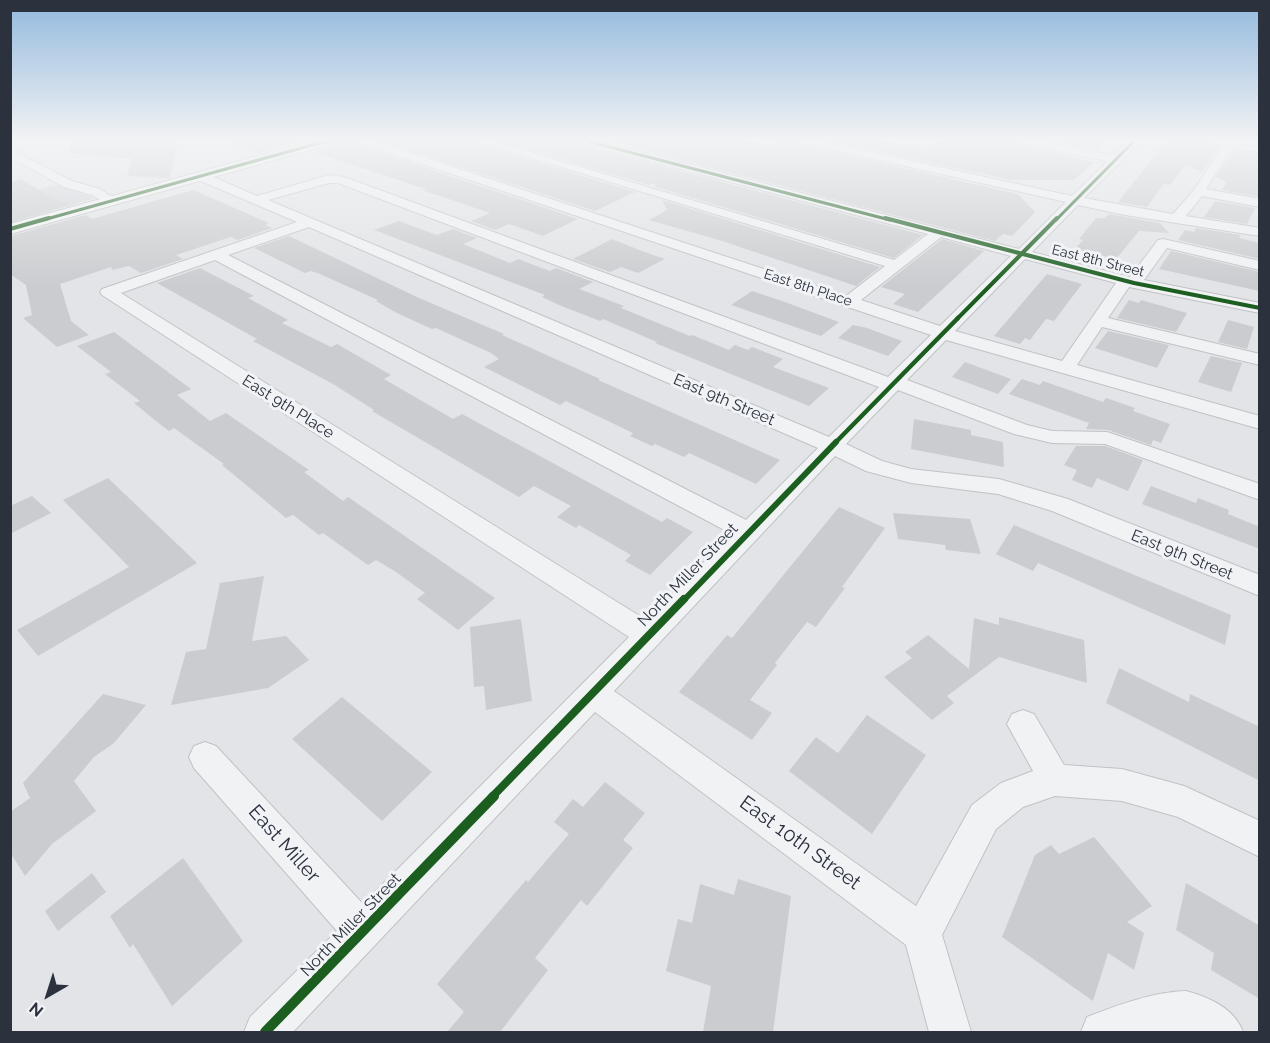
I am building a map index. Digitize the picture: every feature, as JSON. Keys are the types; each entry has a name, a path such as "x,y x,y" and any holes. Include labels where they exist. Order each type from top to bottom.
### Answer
{"main road":[{"path":"10,229 156,189"}],"street":[{"path":"84,189 113,201"},
{"name":"East 9th Street","path":"230,189 874,466 911,476 999,487 1027,494 1060,505 1260,586"},
{"path":"256,200 295,189"},
{"path":"364,189 1021,430 1052,437 1107,438 1260,492"},
{"name":"East 8th Place","path":"507,189 943,333 1260,423"},
{"path":"641,189 896,265"},
{"name":"East 8th Street","path":"771,189 1129,282 1260,308"},
{"path":"1024,189 1177,219 1260,232"},
{"name":"North Miller Street","path":"265,1032 832,446 1087,189"},
{"path":"1177,219 1189,201 1202,192 1260,203"},
{"name":"East 9th Place","path":"308,223 108,292 648,635"},
{"path":"848,302 938,232"},
{"path":"1066,368 1098,321 1163,243 1260,266"},
{"path":"216,255 749,532"},
{"path":"1098,321 1260,360"},
{"name":"East 10th Street","path":"593,693 922,933"},
{"path":"1023,724 1055,780"},
{"name":"East Miller","path":"205,757 363,932"},
{"path":"950,1032 922,933 984,817 1013,794 1055,780 1122,785 1184,802 1260,840"},
{"path":"1102,1032 1163,1015 1187,1012 1195,1014 1222,1032"}],"shaded area":[{"path":"43,189 68,189 92,197 92,199 11,223 11,197"}],"building":[{"path":"10,189 37,189 69,205 10,222"},
{"path":"488,189 578,219 543,236 509,224 495,230 471,221 490,213 422,190"},
{"path":"526,189 624,189 635,192 595,211"},
{"path":"662,189 747,189 923,235 894,258"},
{"path":"792,189 995,189 1018,194 1035,212 1012,236 1003,234 995,241"},
{"path":"1129,189 1161,189 1147,207 1118,202"},
{"path":"1260,189 1260,197 1222,190"},
{"path":"193,190 269,223 265,225 272,228 238,240 231,237 176,255 183,259 141,273 129,266 112,270 111,267 60,284 71,321 89,335 57,347 23,318 32,315 26,285 10,274 10,236 86,215 92,219"},
{"path":"662,200 880,267 856,286 719,240 649,220 667,210"},
{"path":"1215,201 1255,208 1247,224 1204,217"},
{"path":"1109,214 1160,223 1169,233 1139,231 1116,259 1075,249 1083,240 1079,239 1096,218 1105,218"},
{"path":"399,221 437,235 453,229 477,238 463,244 510,263 518,259 550,271 556,268 593,282 579,289 729,350 735,345 748,350 752,347 783,359 773,367 829,388 809,406 655,343 657,342 603,319 600,321 559,305 542,297 545,295 374,230"},
{"path":"1196,228 1241,235 1239,238 1260,243 1260,259 1178,240 1185,230 1194,232"},
{"path":"289,236 419,298 504,334 502,335 600,379 598,380 780,460 756,484 689,453 684,457 655,444 652,446 630,436 633,433 566,401 560,405 484,367 499,359 491,353 397,313 376,301 378,300 320,274 311,271 305,273 254,248"},
{"path":"612,239 665,259 638,273 621,267 610,272 573,259"},
{"path":"942,239 984,251 918,312 893,304 905,294 881,287"},
{"path":"1171,251 1260,272 1260,291 1159,269"},
{"path":"200,268 254,296 248,298 288,320 282,323 331,347 337,344 391,375 384,379 453,419 462,414 662,522 667,518 693,532 650,575 625,561 631,555 579,525 576,528 557,517 571,506 534,486 519,497 372,411 374,410 333,384 253,341 257,339 157,283"},
{"path":"1047,274 1082,284 1054,321 1046,319 1030,340 1025,338 1020,344 994,336"},
{"path":"752,291 839,322 821,336 731,305"},
{"path":"1129,300 1139,303 1141,300 1187,313 1176,332 1117,318"},
{"path":"1228,320 1254,327 1247,349 1218,342"},
{"path":"853,325 902,341 888,356 838,338"},
{"path":"1108,331 1169,345 1157,368 1095,348"},
{"path":"114,332 191,389 177,395 210,421 226,413 309,470 304,472 343,501 348,497 495,598 458,630 417,599 425,593 396,572 376,560 368,565 323,533 319,535 293,515 286,518 222,465 224,464 174,428 169,431 134,403 140,401 105,374 111,372 77,346"},
{"path":"1211,356 1242,363 1231,392 1198,382"},
{"path":"965,362 1011,379 998,394 952,377"},
{"path":"1022,379 1040,385 1043,381 1103,402 1106,398 1135,408 1133,411 1170,424 1161,443 1153,440 1151,445 1108,430 1086,429 1089,423 1009,394"},
{"path":"914,419 971,430 971,435 1003,442 1004,467 911,449"},
{"path":"1076,446 1105,446 1143,460 1128,491 1097,478 1092,488 1072,480 1077,470 1064,465"},
{"path":"108,478 197,563 38,656 17,630 129,567 63,500"},
{"path":"1151,486 1196,503 1198,498 1229,510 1228,514 1260,527 1260,549 1142,504"},
{"path":"32,496 51,513 10,534 10,506"},
{"path":"839,507 885,528 816,627 807,622 750,700 772,713 752,740 679,692 727,635 732,638"},
{"path":"893,513 970,519 981,554 946,550 945,545 898,539"},
{"path":"1014,525 1231,615 1225,645 1038,563 1033,571 996,554"},
{"path":"264,576 252,641 286,636 309,660 268,688 171,705 186,652 206,649 220,583"},
{"path":"999,617 1084,640 1087,683 999,657 947,696 954,703 932,720 884,677 912,658 905,652 928,635 969,669 974,618 999,625"},
{"path":"521,619 532,701 486,710 484,686 474,687 470,627"},
{"path":"1119,668 1189,702 1190,694 1260,727 1260,781 1106,703"},
{"path":"103,694 146,705 114,743 94,757 74,781 96,811 52,844 25,876 10,852 10,812 30,798 23,783"},
{"path":"342,697 432,772 382,821 292,739"},
{"path":"867,715 926,755 872,834 789,771 816,737 838,753"},
{"path":"605,782 645,813 623,840 633,848 587,906 581,900 535,958 548,970 500,1032 447,1032 464,1012 437,984 526,880 528,882 569,834 554,822 573,799 583,807"},
{"path":"1094,837 1152,906 1127,922 1144,933 1134,970 1108,953 1093,1001 1002,937 1035,855 1051,845 1059,854"},
{"path":"183,858 243,941 172,1006 133,944 130,948 110,916"},
{"path":"92,873 106,892 58,931 45,911"},
{"path":"738,879 791,896 773,1032 703,1032 711,986 666,971 678,919 692,923 700,884 734,895"},
{"path":"1186,883 1260,926 1260,999 1211,970 1214,953 1176,930"}],"cycle path":[{"path":"10,229 155,189"},
{"path":"771,189 1134,283 1260,308"},
{"path":"265,1032 906,370 1087,189"}]}
